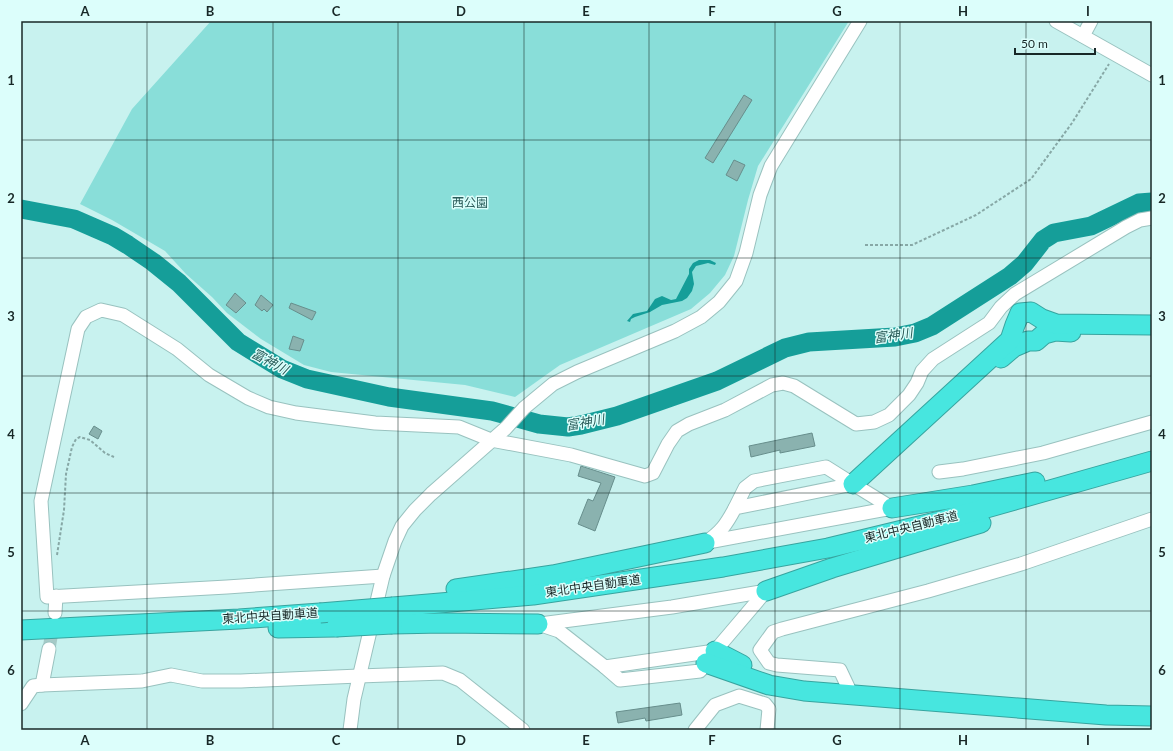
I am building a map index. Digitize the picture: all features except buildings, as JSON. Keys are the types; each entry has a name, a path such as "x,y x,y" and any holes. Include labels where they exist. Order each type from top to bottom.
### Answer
{"highway":[{"path":"857,487 1010,340 1014,325 1020,313 1031,312 1056,324 1152,325"},
{"path":"857,487 1014,347 1028,341 1036,341 1044,334 1055,331 1152,332"},
{"path":"892,508 973,495 1056,478 1152,450"},
{"path":"766,592 832,568 985,521 1152,462"},
{"name":"東北中央自動車道","path":"21,630 239,619 321,610 393,609 533,595 723,567 828,548 944,520 1152,462"},
{"path":"143,623 202,629 336,627 393,609 493,585 553,575 705,543"},
{"path":"393,609 443,623 538,624"},
{"path":"710,657 767,678 808,684 1107,709 1152,716"},
{"path":"710,657 769,685 804,691 1106,715 1152,716"}],"street":[{"path":"350,730 354,699 383,576 395,541 402,526 415,510 506,428 524,408 553,384 577,372 675,331 701,317 719,302 736,281 746,253 760,195 771,166 860,21"},
{"path":"1056,21 1152,75"},
{"path":"1083,36 1091,21"},
{"path":"383,576 227,587 47,597 41,501 78,329 86,317 101,310 123,315 177,349 209,375 248,398 296,414 375,423 459,427 491,440 571,455 645,476 653,473 668,444 677,431 689,424 725,410 772,385 783,382 794,386 856,424 874,422 889,414 909,395 917,383 922,370 933,359 990,323 1001,307 1015,294 1126,227 1140,220 1152,218"},
{"path":"939,472 963,469 1043,453 1152,422"},
{"path":"705,543 718,533 727,522 745,488 754,481 826,467 892,508"},
{"path":"735,508 857,487"},
{"path":"705,543 892,508"},
{"path":"848,687 840,670 777,665 769,663 760,650 773,632 928,591 1007,568 1152,519"},
{"path":"538,624 672,608 766,592"},
{"path":"538,624 559,631 620,680 700,671 710,657 766,592"},
{"path":"55,613 56,596"},
{"path":"42,685 49,649"},
{"path":"21,704 33,686 142,681 172,675 202,681 241,681 442,674 460,680 523,730"},
{"path":"695,730 715,705 739,696 765,704 769,708 767,730"}],"path":[{"path":"865,245 912,245 976,215 1031,179 1072,123 1115,54"},
{"path":"56,556 64,510 66,474 72,447 76,439 80,437 90,440 105,453 114,457"}],"green space":[{"name":"西公園","path":"211,21 849,21 758,166 734,256 725,275 710,293 691,309 560,365 515,397 465,385 331,372 304,365 261,339 227,313 212,297 186,274 165,251 112,220 80,204 132,109"}],"shaded area":[{"path":"699,260 710,260 716,263 715,265 708,263 696,266 692,272 694,284 692,291 687,298 682,301 662,305 650,312 631,319 630,322 627,321 633,314 647,311 655,299 662,296 671,300 676,299 689,274 689,269 693,263"}],"waterway":[{"name":"富神川","path":"21,209 74,219 113,236 153,262 179,283 238,342 282,369 307,379 389,397 492,411 539,424 568,427 617,416 717,381 785,348 809,342 895,337 915,333 932,326 1010,276 1025,263 1043,240 1054,233 1091,226 1139,203 1152,202"}],"tunnel":[{"path":"49,649 54,620"}]}
